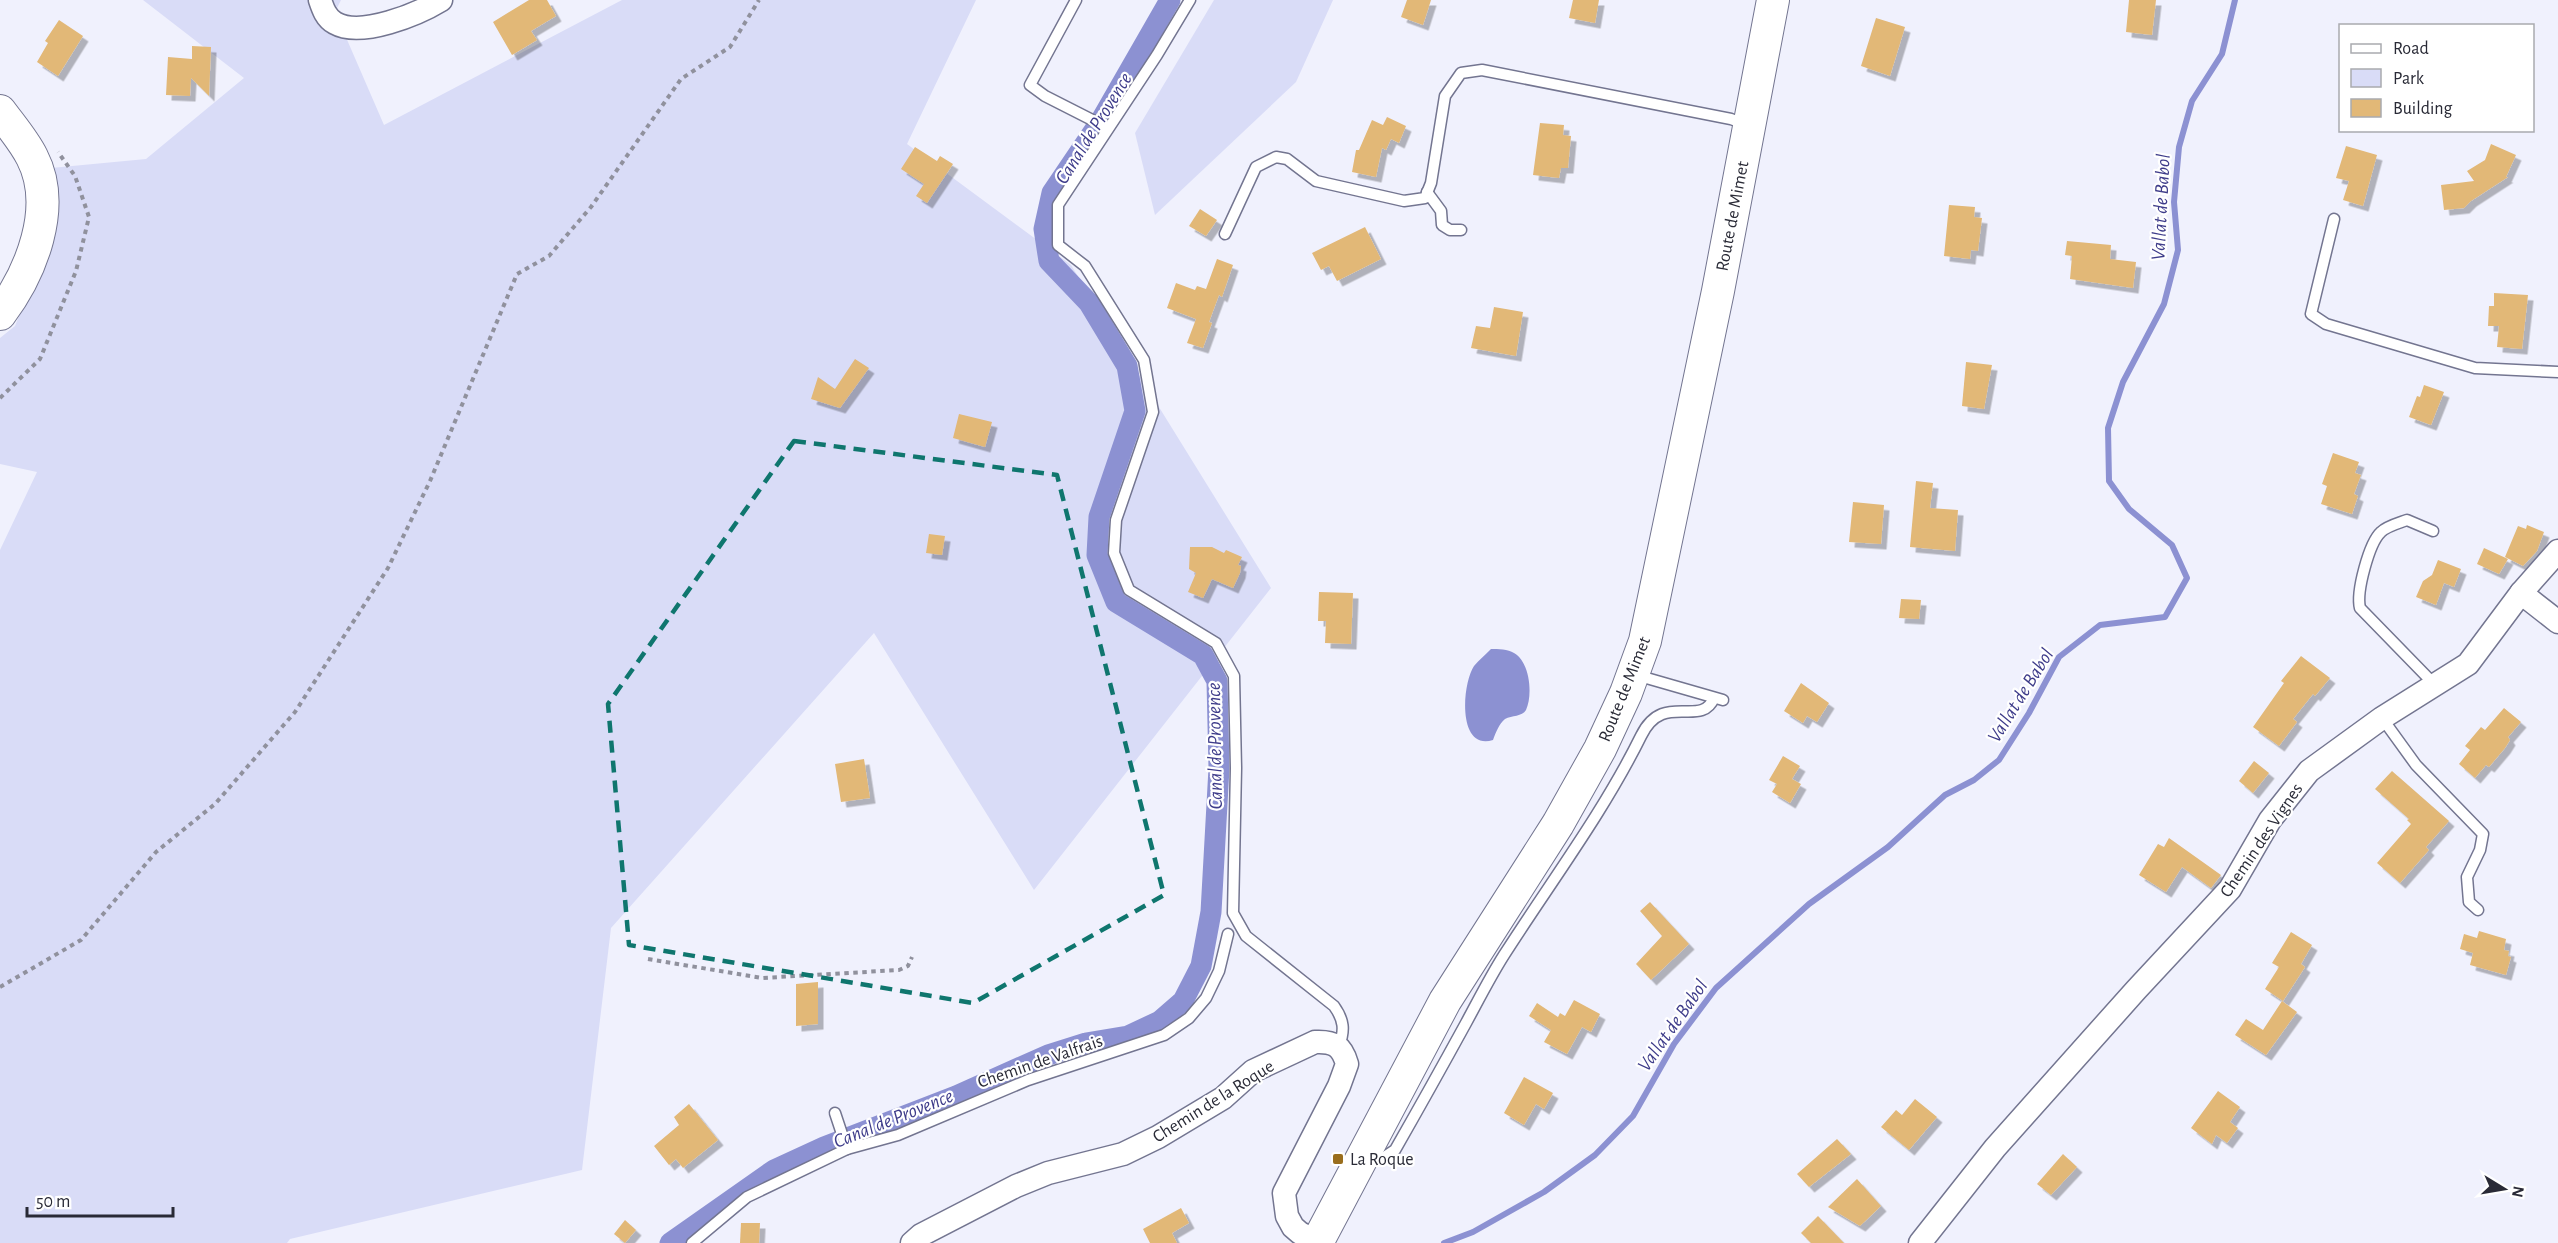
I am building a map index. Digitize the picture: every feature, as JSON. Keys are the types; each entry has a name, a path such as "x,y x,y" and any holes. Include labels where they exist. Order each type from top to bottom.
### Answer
{"main road":[{"name":"Route de Mimet","path":"1318,1243 1445,1001 1558,824 1600,749 1633,674 1645,641 1718,291 1773,0"},
{"path":"0,111 33,158 41,189 42,223 30,261 10,301 0,314"}],"street":[{"path":"320,0 325,13 335,23 349,26 376,26 419,13 441,0"},
{"name":"Chemin des Vignes","path":"1920,1243 1995,1148 2230,889 2270,820 2308,771 2382,717 2468,664 2521,593 2558,551"},
{"path":"2521,593 2558,622"},
{"name":"Chemin de la Roque","path":"912,1243 921,1235 1016,1186 1048,1173 1124,1154 1158,1137 1223,1098 1253,1071 1315,1042 1333,1042 1339,1046"},
{"path":"1318,1243 1293,1227 1287,1216 1284,1192 1344,1074 1347,1064 1339,1046"}],"lane":[{"path":"1076,0 1030,85 1045,96 1108,128"},
{"path":"1190,0 1058,205 1058,245 1085,266 1144,360 1153,412 1116,520 1114,553 1130,590 1216,643 1234,676 1236,768 1233,913 1246,936 1334,1006 1342,1017 1344,1032 1339,1046"},
{"path":"1225,234 1256,167 1276,157 1287,159 1316,181 1404,201 1425,198 1445,96 1461,73 1482,70 1731,119 1749,126"},
{"path":"1427,192 1441,211 1442,225 1450,230 1461,230"},
{"path":"2334,219 2311,314 2326,324 2475,368 2558,372"},
{"path":"2433,531 2407,519 2382,530 2374,540 2357,597 2360,608 2435,685"},
{"path":"1365,1152 1383,1158 1395,1150 1503,956 1579,841 1631,757 1647,724 1654,716 1665,711 1699,711 1718,699 1633,674"},
{"path":"2382,717 2416,765 2483,834 2480,850 2467,877 2469,902 2478,910"},
{"name":"Chemin de Valfrais","path":"692,1243 747,1197 847,1148 898,1135 1028,1080 1164,1035 1189,1018 1206,998 1219,972 1228,934"},
{"path":"835,1113 847,1148"}],"path":[{"path":"0,987 81,940 156,852 215,804 295,712 388,568 430,481 517,274 549,256 591,207 681,79 730,47 759,0"},
{"path":"648,959 762,978 899,970 908,966 912,957"}],"highlighted area":[{"path":"794,441 1057,475 1164,895 973,1003 629,945 608,704"}],"green space":[{"path":"143,0 341,0 335,12 384,125 622,0 976,0 907,144 1071,265 1271,588 1034,890 874,633 611,928 582,1170 290,1239 287,1243 0,1243 0,550 37,472 0,464 0,338 15,326 58,220 51,168 146,159 244,78"},
{"path":"1214,0 1333,0 1296,82 1155,215 1135,133"}],"water":[{"path":"1491,649 1509,651 1519,657 1527,671 1529,696 1524,712 1505,719 1493,740 1481,741 1473,736 1468,726 1465,700 1474,666"}],"building":[{"path":"529,0 547,0 556,16 531,31 537,40 512,55 493,22"},
{"path":"1407,0 1431,0 1423,25 1401,17"},
{"path":"1573,0 1599,0 1595,23 1569,18"},
{"path":"2129,0 2156,0 2152,35 2126,32"},
{"path":"1876,18 1905,27 1890,76 1861,66"},
{"path":"59,20 83,36 58,76 37,62 48,43 45,41"},
{"path":"192,46 211,47 209,96 191,78 190,96 166,95 168,57 192,59"},
{"path":"1387,117 1406,126 1399,143 1391,139 1386,150 1382,148 1376,177 1352,172 1356,150 1359,150 1372,120 1383,125"},
{"path":"1540,123 1564,125 1563,135 1571,136 1568,168 1561,168 1559,178 1533,175"},
{"path":"2491,144 2516,155 2506,177 2508,177 2464,208 2444,210 2441,185 2474,181 2467,171 2485,160"},
{"path":"2346,146 2377,155 2363,206 2343,200 2349,181 2336,178"},
{"path":"915,147 937,161 940,156 953,164 927,203 916,196 924,184 901,169"},
{"path":"1949,205 1975,207 1974,217 1982,218 1978,251 1971,250 1970,259 1944,256"},
{"path":"1200,209 1217,220 1206,236 1189,226"},
{"path":"1365,227 1381,259 1337,281 1329,266 1321,270 1312,253"},
{"path":"2067,241 2111,245 2110,259 2136,262 2133,288 2070,279 2072,256 2065,255"},
{"path":"1217,259 1233,265 1222,297 1219,295 1209,322 1212,323 1203,348 1187,343 1196,319 1167,308 1176,283 1195,290 1197,286 1206,289"},
{"path":"2494,293 2528,295 2522,349 2497,347 2499,326 2488,326 2489,306 2494,306"},
{"path":"1494,307 1523,312 1516,356 1471,348 1476,326 1490,328"},
{"path":"855,359 869,368 840,408 811,399 818,377 835,389"},
{"path":"1966,362 1992,365 1984,409 1962,406"},
{"path":"2424,385 2444,392 2431,425 2409,417"},
{"path":"959,414 992,422 985,447 953,438"},
{"path":"2333,453 2359,462 2355,473 2361,475 2354,494 2358,496 2352,514 2321,504 2327,486 2322,484"},
{"path":"1916,481 1933,483 1930,508 1958,510 1955,551 1910,547"},
{"path":"1853,502 1884,505 1881,544 1849,542"},
{"path":"2527,525 2544,532 2537,551 2523,566 2505,557 2518,526 2526,529"},
{"path":"929,534 945,536 942,555 926,553"},
{"path":"1190,547 1212,547 1224,553 1226,550 1242,557 1238,565 1241,566 1240,573 1233,588 1212,579 1203,598 1188,592 1196,573 1189,569"},
{"path":"2484,548 2508,559 2499,574 2477,564"},
{"path":"2438,560 2461,569 2454,587 2444,583 2436,605 2416,597 2423,581 2432,575"},
{"path":"1319,592 1353,593 1351,644 1325,643 1326,621 1318,621"},
{"path":"1901,599 1921,600 1919,619 1899,618"},
{"path":"2301,656 2330,678 2315,696 2313,694 2293,719 2297,722 2279,746 2253,727 2284,683 2281,681"},
{"path":"1801,683 1829,703 1817,722 1807,716 1803,723 1784,711"},
{"path":"2504,708 2521,722 2508,737 2510,740 2505,748 2489,767 2486,765 2475,778 2459,764 2470,750 2465,746 2481,727 2485,730"},
{"path":"1783,756 1800,766 1792,779 1801,784 1790,803 1772,792 1777,784 1769,780"},
{"path":"864,759 870,798 841,802 835,764"},
{"path":"2254,761 2269,773 2253,793 2239,781"},
{"path":"2392,771 2449,821 2426,847 2429,850 2400,883 2377,863 2411,824 2407,820 2409,819 2375,789"},
{"path":"2169,838 2221,875 2211,888 2182,867 2166,892 2139,875 2158,844 2164,847"},
{"path":"1650,902 1689,944 1651,980 1636,964 1662,936 1640,911"},
{"path":"2479,931 2506,939 2504,950 2509,951 2508,956 2511,957 2506,975 2470,965 2473,953 2460,949 2464,934 2477,938"},
{"path":"2291,932 2312,945 2301,964 2305,967 2283,1001 2265,989 2279,967 2272,963"},
{"path":"818,982 818,1024 796,1026 796,984"},
{"path":"1574,1000 1600,1014 1591,1032 1582,1027 1567,1054 1544,1042 1551,1030 1529,1016 1537,1003 1558,1017 1560,1013 1565,1016"},
{"path":"2282,1001 2297,1012 2266,1055 2235,1035 2246,1019 2263,1030"},
{"path":"1524,1077 1553,1093 1544,1109 1536,1104 1524,1125 1504,1113"},
{"path":"2218,1091 2240,1107 2230,1122 2238,1128 2227,1143 2216,1135 2212,1144 2191,1128"},
{"path":"1915,1099 1937,1117 1909,1150 1881,1127 1896,1110 1902,1115"},
{"path":"689,1104 718,1140 683,1168 676,1159 669,1165 654,1146 679,1125 674,1117"},
{"path":"1837,1139 1851,1154 1809,1187 1797,1174"},
{"path":"2063,1154 2077,1167 2051,1195 2037,1184"},
{"path":"1857,1179 1881,1206 1860,1226 1828,1207"},
{"path":"1181,1208 1189,1223 1172,1233 1177,1243 1150,1243 1143,1229"},
{"path":"1818,1216 1844,1243 1811,1243 1801,1233"},
{"path":"625,1220 636,1230 625,1243 614,1234"},
{"path":"741,1223 760,1223 759,1243 740,1243"}],"waterway":[{"name":"Canal de Provence","path":"670,1243 774,1170 824,1147 956,1096 1048,1055 1086,1043 1128,1036 1160,1021 1183,1001 1201,966 1211,912 1219,768 1217,681 1203,655 1116,602 1097,555 1099,517 1135,411 1127,366 1089,303 1049,261 1044,229 1052,193 1100,122 1170,0"},
{"name":"Vallat de Babol","path":"1444,1243 1473,1232 1544,1192 1595,1155 1633,1116 1674,1044 1716,988 1809,904 1888,847 1945,795 1974,780 1999,760 2029,713 2059,657 2100,625 2165,617 2187,578 2172,545 2129,509 2109,481 2108,428 2123,382 2164,304 2178,250 2174,202 2179,147 2192,101 2222,54 2235,0"}],"place":[{"name":"La Roque","path":"1338,1159"}]}
